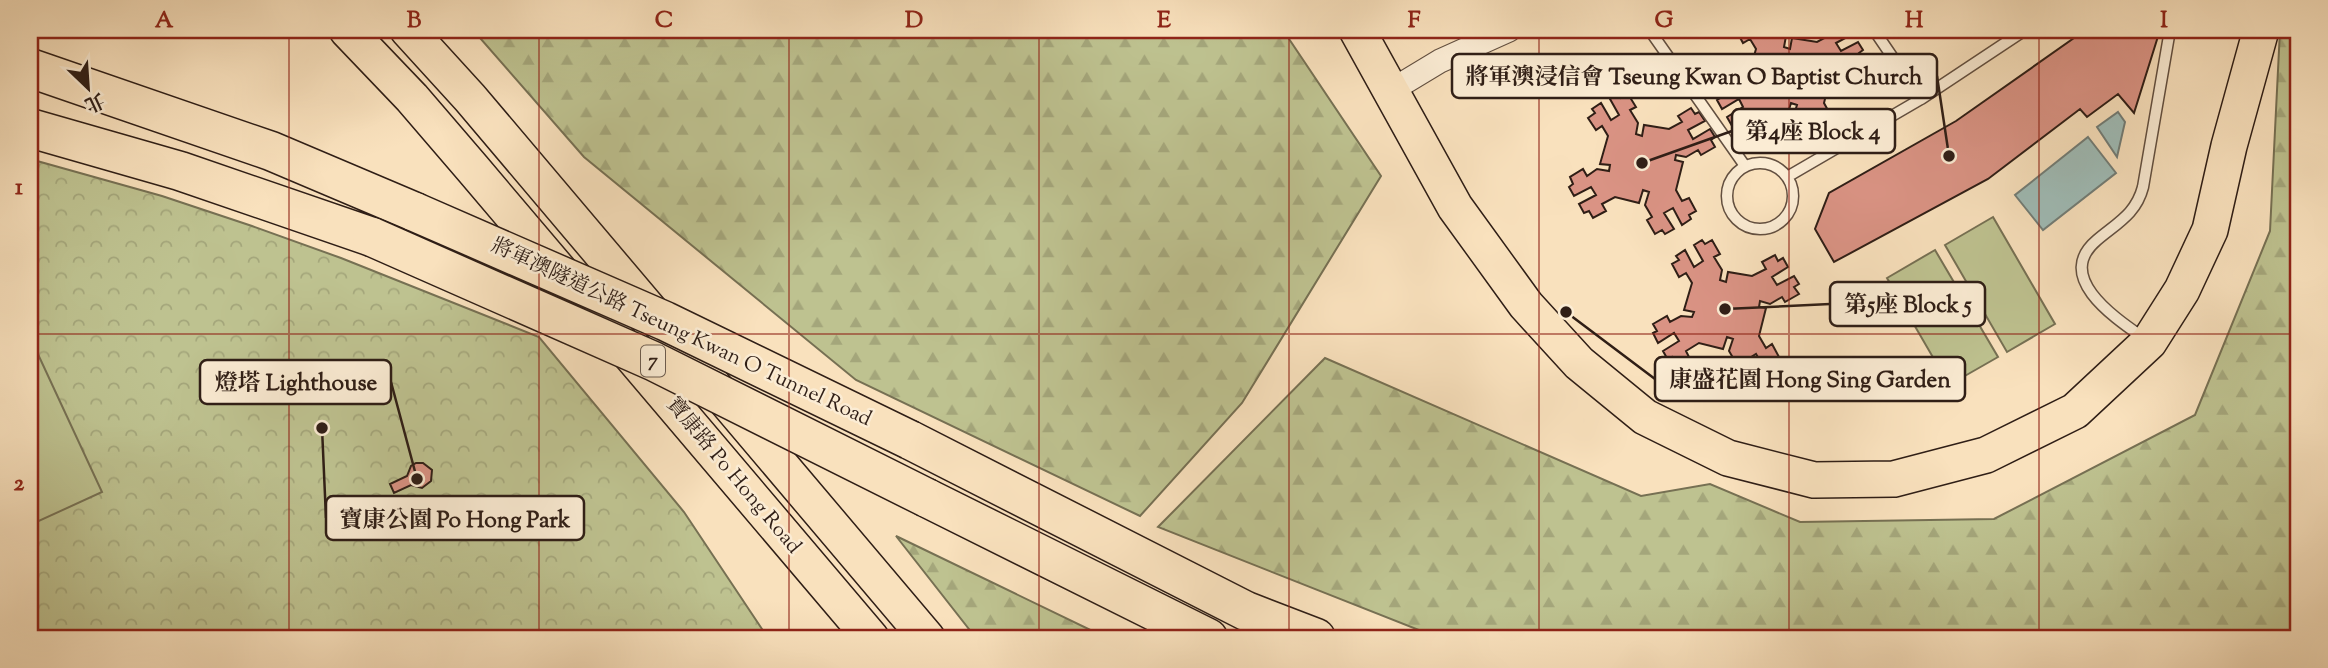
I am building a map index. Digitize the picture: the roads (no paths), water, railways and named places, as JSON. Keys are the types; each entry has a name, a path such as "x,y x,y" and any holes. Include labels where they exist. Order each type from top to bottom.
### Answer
{"highway":[{"name":"將軍澳隧道公路 Tseung Kwan O Tunnel Road","path":"33,68 271,151 665,321 910,440 1247,611 1316,638"},
{"name":"將軍澳隧道公路 Tseung Kwan O Tunnel Road","path":"30,128 180,171 372,237 653,361 1208,638"}],"main road":[{"name":"寶康路 Po Hong Road","path":"347,30 412,98 871,638"},
{"name":"寶康路 Po Hong Road","path":"408,30 470,99 927,638"},
{"path":"1357,30 1455,207 1534,314 1579,363 1644,417 1728,458 1814,480 1894,479 1986,455 2075,411 2149,342 2182,290 2210,230 2261,30"}],"street":[{"path":"1392,90 1440,61 1509,30"}],"lane":[{"path":"1874,30 1922,99"},
{"path":"1787,177 1922,99 2025,30"},
{"path":"2149,342 2127,327 2087,288 2081,265 2088,248 2138,204 2170,30"},
{"path":"1653,35 1745,166"},
{"path":"1768,164 1779,168 1787,177 1793,197 1786,216 1769,228 1758,230 1748,227 1731,215 1726,193 1729,182 1745,166 1768,164"}],"water":[{"path":"2118,112 2125,122 2117,157 2097,127"},
{"path":"2088,137 2116,173 2043,230 2015,195"}],"place":[{"name":"將軍澳浸信會 Tseung Kwan O Baptist Church","path":"1949,156"},
{"name":"第4座 Block 4","path":"1642,163"},
{"name":"第5座 Block 5","path":"1725,309"},
{"name":"康盛花園 Hong Sing Garden","path":"1566,312"},
{"name":"寶康公園 Po Hong Park","path":"322,428"},
{"name":"燈塔 Lighthouse","path":"417,479"}]}
